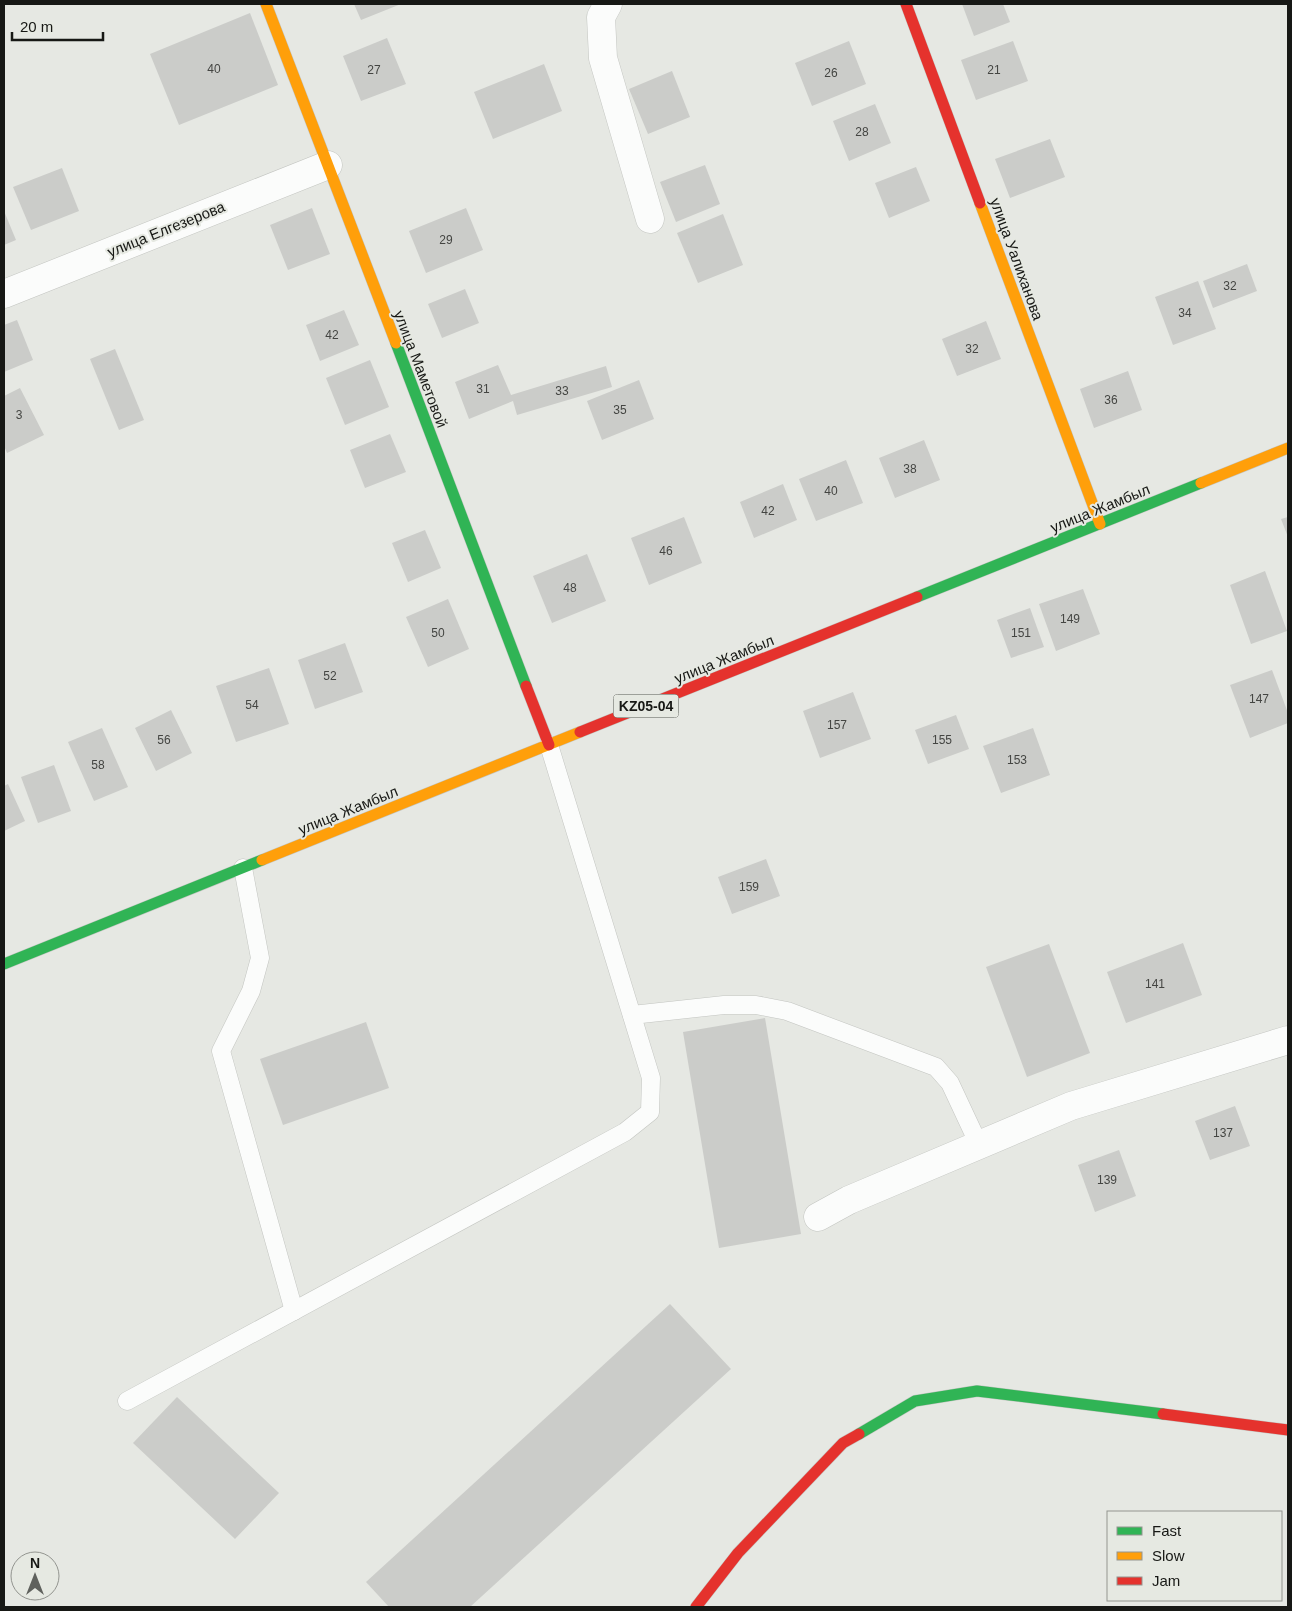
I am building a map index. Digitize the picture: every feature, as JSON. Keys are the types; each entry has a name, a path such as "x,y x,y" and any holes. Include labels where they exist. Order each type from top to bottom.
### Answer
{"street":[{"name":"улица Маметовой","path":"266,4 549,745"},
{"path":"608,4 601,17 603,58 650,219"},
{"name":"улица Уалиханова","path":"906,4 1100,524"},
{"name":"улица Елгезерова","path":"4,294 328,165"},
{"name":"улица Жамбыл","path":"4,964 1288,448"},
{"path":"818,1217 849,1200 1070,1106 1288,1040"},
{"path":"696,1607 738,1553 843,1443 915,1401 977,1391 1288,1430"}],"lane":[{"path":"127,1401 625,1132 650,1112 651,1078 549,745"},
{"path":"243,868 260,958 251,991 221,1051 294,1311"},
{"path":"632,1015 724,1005 756,1004 787,1011 936,1067 950,1083 979,1145"}],"building":[{"path":"354,4 401,4 361,20"},
{"path":"962,4 1003,4 1010,22 974,36"},
{"path":"250,13 278,85 179,125 150,54"},
{"path":"387,38 406,84 361,101 343,56"},
{"path":"849,41 866,84 812,106 795,63"},
{"path":"1013,41 1028,81 976,100 961,60"},
{"path":"544,64 562,111 493,139 474,92"},
{"path":"672,71 690,117 648,134 629,89"},
{"path":"875,104 891,143 849,161 833,121"},
{"path":"1050,139 1065,177 1010,198 995,159"},
{"path":"705,165 720,204 676,222 660,182"},
{"path":"916,167 930,201 889,218 875,183"},
{"path":"62,168 79,211 31,230 13,187"},
{"path":"312,208 330,254 288,270 270,225"},
{"path":"466,208 483,250 426,273 409,231"},
{"path":"4,211 16,240 4,245"},
{"path":"723,214 743,265 698,283 677,233"},
{"path":"1247,264 1257,291 1213,308 1203,281"},
{"path":"1198,281 1216,329 1173,345 1155,297"},
{"path":"465,289 479,323 442,338 428,304"},
{"path":"344,310 359,345 320,361 306,325"},
{"path":"17,320 33,360 4,372 4,325"},
{"path":"986,321 1001,359 957,376 942,339"},
{"path":"115,349 144,420 119,430 90,359"},
{"path":"370,360 389,407 345,425 326,378"},
{"path":"498,365 511,395 606,366 612,387 517,415 513,401 469,419 455,382"},
{"path":"1128,371 1142,410 1094,428 1080,389"},
{"path":"639,380 654,419 602,440 587,401"},
{"path":"20,388 44,435 7,453 4,446 4,396"},
{"path":"390,434 406,472 365,488 350,450"},
{"path":"924,440 940,480 895,498 879,458"},
{"path":"846,460 863,503 816,521 799,479"},
{"path":"783,484 797,520 754,538 740,502"},
{"path":"684,517 702,563 649,585 631,538"},
{"path":"1288,517 1288,537 1281,519"},
{"path":"425,530 441,568 408,582 392,543"},
{"path":"587,554 606,601 552,623 533,576"},
{"path":"1265,571 1287,631 1251,644 1230,585"},
{"path":"1083,589 1100,634 1056,651 1039,604"},
{"path":"448,599 469,649 428,667 406,617"},
{"path":"1030,608 1044,647 1011,658 997,620"},
{"path":"345,643 363,692 315,709 298,660"},
{"path":"269,668 289,724 236,742 216,686"},
{"path":"1272,670 1288,713 1288,723 1250,738 1230,685"},
{"path":"853,692 871,739 820,758 803,711"},
{"path":"171,710 192,753 156,771 135,728"},
{"path":"956,715 969,749 928,764 915,730"},
{"path":"102,728 128,787 94,801 68,742"},
{"path":"1033,728 1050,775 1001,793 983,746"},
{"path":"54,765 71,811 38,823 21,777"},
{"path":"8,784 25,821 4,831 4,786"},
{"path":"766,859 780,896 732,914 718,877"},
{"path":"1183,943 1202,995 1126,1023 1107,972"},
{"path":"1049,944 1090,1053 1027,1077 986,967"},
{"path":"765,1018 801,1234 719,1248 683,1032"},
{"path":"366,1022 389,1088 283,1125 260,1059"},
{"path":"1235,1106 1250,1146 1210,1160 1195,1121"},
{"path":"1119,1150 1136,1196 1095,1212 1078,1165"},
{"path":"670,1304 731,1369 470,1607 389,1607 366,1582"},
{"path":"177,1397 279,1493 235,1539 133,1443"}],"traffic: fast":[{"path":"396,343 526,686"},
{"path":"917,597 1201,483"},
{"path":"4,964 262,860"},
{"path":"859,1434 915,1401 977,1391 1163,1414"}],"traffic: slow":[{"path":"266,4 396,343"},
{"path":"980,203 1100,524"},
{"path":"1201,483 1288,448"},
{"path":"262,860 580,732"}],"traffic: jam":[{"path":"906,4 980,203"},
{"path":"580,732 917,597"},
{"path":"526,686 549,745"},
{"path":"1163,1414 1288,1430"},
{"path":"696,1607 738,1553 843,1443 859,1434"}]}
